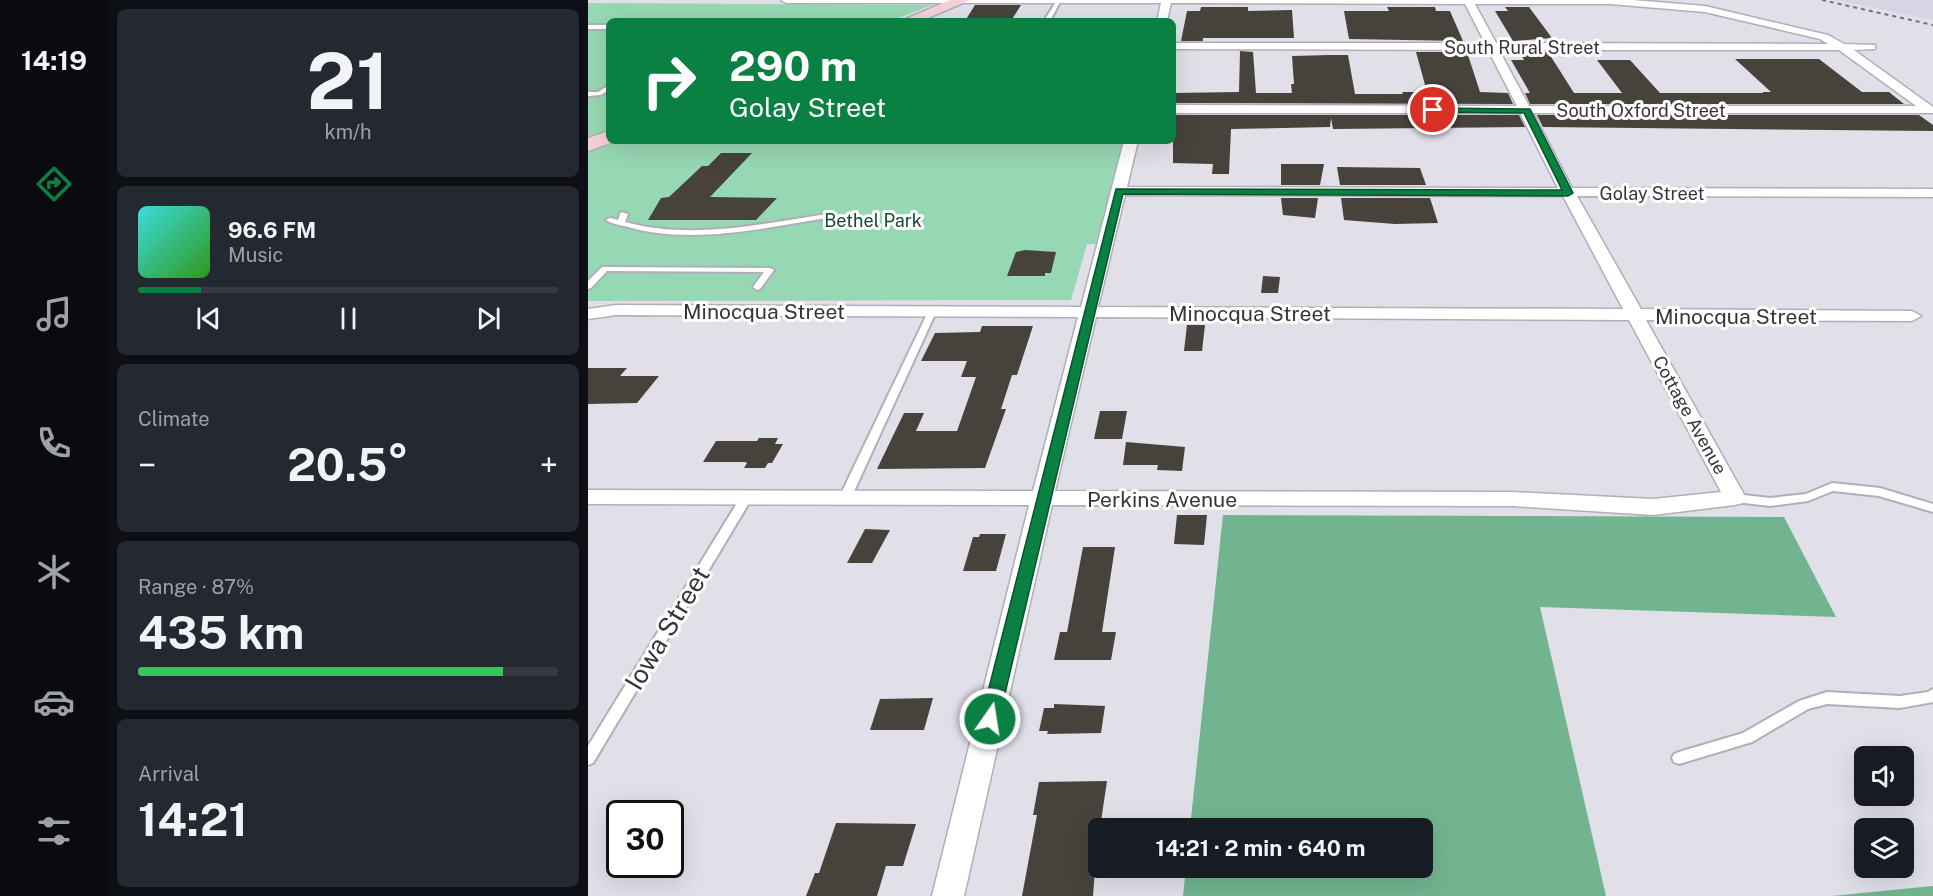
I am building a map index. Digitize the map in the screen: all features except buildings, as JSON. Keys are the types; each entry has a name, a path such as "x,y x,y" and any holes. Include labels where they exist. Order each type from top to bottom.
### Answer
{"street":[{"path":"786,0 1620,1 1714,11 1811,33 1842,47"},
{"path":"916,18 962,0"},
{"path":"1162,18 1167,0"},
{"name":"Cottage Avenue","path":"1468,0 1568,193 1735,498"},
{"name":"South Rural Street","path":"1176,46 1871,47"},
{"name":"South Oxford Street","path":"1176,109 1929,110 1842,47"},
{"path":"588,145 606,138"},
{"path":"948,896 1042,499 1130,144"},
{"name":"Golay Street","path":"1119,191 1933,193"},
{"name":"Minocqua Street","path":"588,314 616,310 1912,316"},
{"name":"Perkins Avenue","path":"588,497 1512,499 1653,507 1735,498"}],"lane":[{"path":"1049,18 1059,0"},
{"path":"588,27 606,27"},
{"path":"588,102 606,89"},
{"path":"588,94 599,94"},
{"path":"621,223 624,214"},
{"path":"610,220 650,230 738,230 827,216"},
{"path":"588,286 605,270 770,270 757,287"},
{"path":"845,498 932,312"},
{"path":"1735,498 1770,502 1808,496 1832,487 1880,492 1933,508"},
{"name":"Iowa Street","path":"588,759 746,498"},
{"path":"1678,758 1747,738 1804,705 1827,698 1900,702 1933,695"}],"shaded area":[{"path":"1838,0 1933,0 1933,20 1928,19"}],"green space":[{"path":"588,3 932,5 899,18 606,18 606,131 588,138"},
{"name":"Bethel Park","path":"606,143 1122,144 1097,244 1087,244 1071,300 588,301 588,150"},
{"path":"1223,515 1784,517 1836,617 1540,607 1606,896 1183,896 1185,878 1433,878 1433,818 1191,818"},
{"path":"1933,886 1933,896 1832,896"}],"railway":[{"path":"1822,0 1933,25"}],"route":[{"path":"990,719 1119,191 1568,193 1527,110 1433,110"}]}
